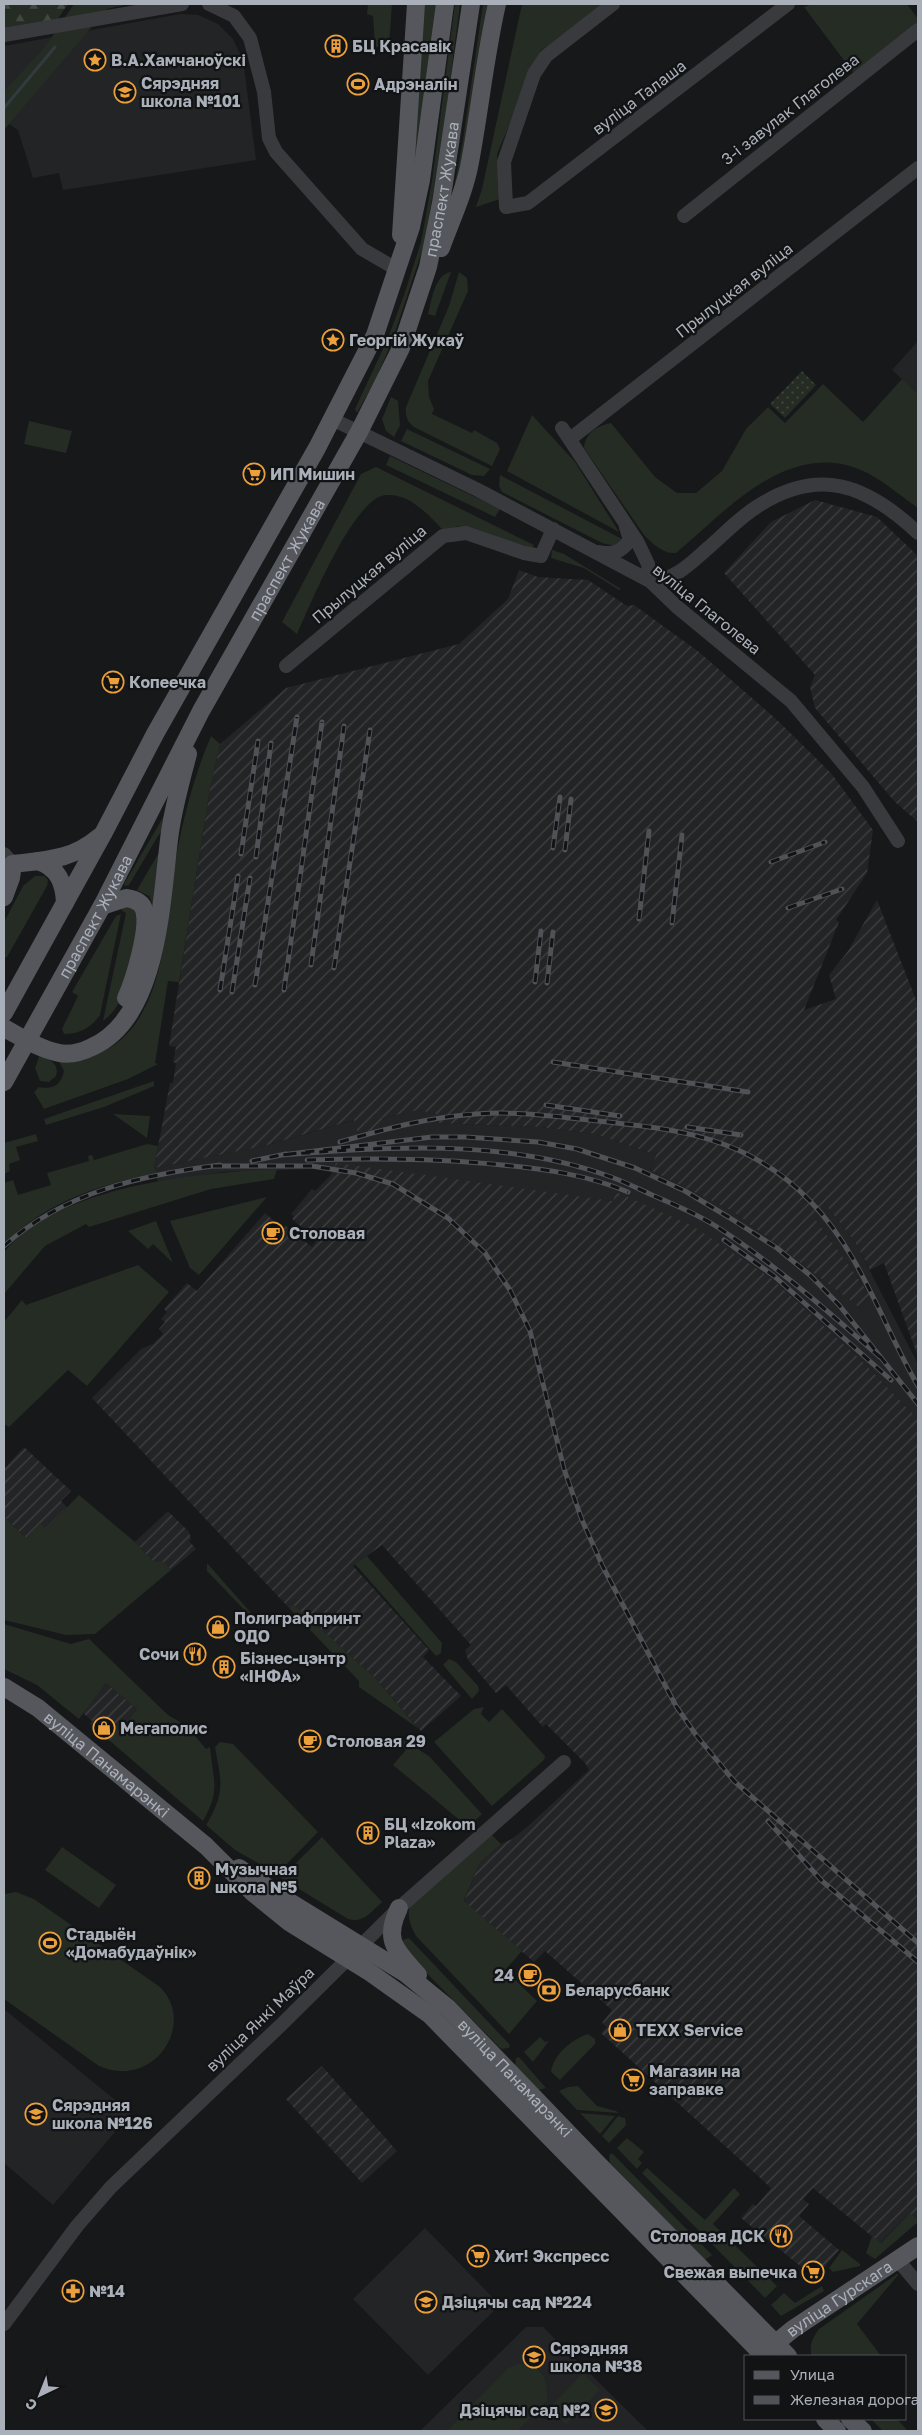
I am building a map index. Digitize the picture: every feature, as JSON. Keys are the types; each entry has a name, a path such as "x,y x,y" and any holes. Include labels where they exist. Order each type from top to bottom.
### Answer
{"main road":[{"path":"399,267 416,4"},
{"name":"праспект Жукава","path":"4,1013 103,834 155,734 332,419 375,335 411,227 421,180 445,4"},
{"name":"праспект Жукава","path":"4,1082 102,906 201,711 358,432 401,348 428,267 443,194 471,4"},
{"path":"428,267 439,254 462,194 470,163 479,102 498,4"},
{"path":"4,1028 43,1048 61,1053 83,1052 102,1043 119,1030 131,1014 149,974 178,790 201,711"},
{"path":"4,897 11,878 8,859 38,861 75,854 103,834"},
{"path":"38,861 51,866 59,876 64,891 65,903"},
{"path":"4,1013 50,1038 60,1040 83,1039 96,1034 106,1027 115,1017 131,988 142,947 145,916 141,904 132,899 114,900 102,906"},
{"name":"вуліца Панамарэнкі","path":"4,1687 38,1708 206,1846 252,1892 289,1922 348,1958 419,2006 441,2025 767,2351 784,2355"},
{"name":"вуліца Панамарэнкі","path":"206,1846 284,1898 405,1973 448,2008 597,2163 767,2351"},
{"path":"399,1908 391,1924 392,1941 398,1953 448,2008"},
{"name":"вуліца Гурскага","path":"767,2351 918,2246"},
{"path":"826,2420 837,2431"},
{"path":"851,2420 862,2431"}],"street":[{"path":"4,35 182,4"},
{"path":"209,4 234,16 250,38 264,92 269,138 276,152 362,249 399,267"},
{"name":"вуліца Талаша","path":"613,4 546,56 531,83 504,162 506,207 528,203 788,4"},
{"name":"3-і завулак Глаголева","path":"684,216 918,30"},
{"name":"Прылуцкая вуліца","path":"626,524 566,434 918,168"},
{"name":"вуліца Глаголева","path":"332,419 553,529 650,581 676,606 791,701 863,787 898,841"},
{"path":"626,524 648,564 650,581 673,577 753,509 784,491 802,485 831,484 855,490 886,506 918,533"},
{"path":"596,552 609,554 623,550 630,540 626,524"},
{"name":"Прылуцкая вуліца","path":"286,666 443,536 466,533 524,553 541,556 553,529"},
{"name":"вуліца Янкі Маўра","path":"4,2324 76,2226 106,2193 282,2024 399,1908 564,1762"},
{"path":"898,2259 918,2284"}],"shaded area":[{"name":"Сярэдняя школа №101","path":"180,14 198,15 218,24 233,39 243,60 256,160 63,190 59,173 33,178 18,130 9,124 4,130 4,46"},
{"path":"918,341 918,394 892,370"},
{"path":"815,500 877,517 918,556 918,822 895,802 815,708 810,687 815,675 724,573 771,522"},
{"path":"519,570 538,577 588,580 627,606 634,605 699,652 776,719 831,773 873,830 867,873 836,920 839,922 804,1010 836,999 829,975 848,951 877,900 918,1005 918,1357 884,1263 870,1270 855,1242 825,1204 816,1220 870,1295 860,1308 732,1211 650,1170 656,1155 595,1134 541,1127 438,1123 436,1114 419,1110 382,1118 383,1127 358,1134 354,1120 264,1146 154,1168 170,1083 173,1083 176,1063 173,1062 176,1047 169,1046 210,789 220,744 286,688 459,644 508,599"},
{"path":"419,1110 436,1114 437,1123 541,1127 595,1134 656,1155 650,1170 732,1211 860,1308 870,1295 816,1220 825,1204 855,1242 918,1364 918,1419 859,1358 772,1279 617,1193 613,1201 334,1168 223,1172 158,1183 154,1168 264,1146 355,1120 358,1133 382,1118"},
{"path":"336,1163 613,1201 616,1192 691,1225 772,1279 859,1358 918,1419 918,2220 909,2214 880,2243 813,2188 803,2199 809,2204 799,2216 839,2250 815,2278 741,2218 753,2204 756,2206 771,2188 601,2033 607,2027 602,2023 612,2010 545,1951 534,1962 464,1902 479,1864 501,1844 512,1839 526,1828 589,1770 585,1763 546,1724 543,1727 506,1685 496,1693 468,1660 465,1650 471,1645 382,1545 353,1566 429,1650 423,1657 461,1696 421,1731 374,1677 294,1606 290,1609 92,1398 141,1349 153,1344 163,1334 159,1329 165,1322 161,1319 167,1312 164,1309 187,1283 197,1291 265,1213 283,1229 286,1226 312,1247 317,1240 292,1219 294,1216 291,1214 312,1189 315,1191 330,1176"},
{"path":"24,1447 71,1491 61,1501 67,1507 46,1529 26,1538 4,1517 4,1469"},
{"path":"168,1511 189,1532 191,1539 189,1541 196,1549 171,1570 164,1562 154,1563 135,1542"},
{"path":"106,1683 137,1709 110,1741 90,1724 92,1721 82,1712"},
{"path":"4,2009 131,2113 53,2205 4,2163"},
{"path":"322,2066 397,2151 362,2183 286,2099"},
{"name":"Дзіцячы сад №224","path":"425,2228 500,2305 428,2375 353,2299"},
{"name":"Сярэдняя школа №38","path":"526,2327 543,2327 648,2431 420,2431"}],"green space":[{"path":"4,4 68,4 57,20 4,28"},
{"path":"74,4 129,4 107,9 4,130 4,91 45,47"},
{"path":"368,4 392,4 389,47 375,47 373,16 367,14"},
{"path":"421,4 438,4 413,183"},
{"path":"455,4 460,4 446,113 425,242 392,341 376,379 357,413 355,409 388,338 421,242 432,181"},
{"path":"483,4 493,4 459,188 452,198 463,140"},
{"path":"522,4 603,4 576,29 541,50 497,154 500,199 476,207 482,189"},
{"path":"812,4 907,4 918,19 918,26 855,75 804,7"},
{"path":"451,272 435,316 428,314 437,283 445,274"},
{"path":"459,272 467,278 468,291 428,381 429,397 434,409 432,414 472,433 474,430 497,443 500,449 492,466 414,427 406,416 406,407 449,306"},
{"path":"802,371 816,385 785,418 770,404"},
{"path":"902,379 918,394 918,508 861,470 834,463 808,464 784,472 760,484 737,500 676,553 671,553 658,548 644,535 584,448 589,434 601,426 611,423 655,477 677,493 696,493 722,471 746,429 768,407 785,423 823,384 863,422"},
{"path":"391,397 398,401 400,425 394,437 386,431 382,419"},
{"path":"532,415 575,462 619,532 507,471"},
{"path":"29,421 72,431 66,453 24,444"},
{"path":"407,429 490,469 484,476 472,475 401,441"},
{"path":"390,456 500,509 495,517 386,465"},
{"path":"376,467 534,545 531,551 458,526 446,533 427,513 412,502 395,495 386,495 374,500 360,514 347,532 322,578 297,634 282,622 361,474"},
{"path":"500,475 624,540 615,546 602,543 502,492 499,486"},
{"path":"552,550 564,554 621,589 619,590 584,568 551,558"},
{"path":"211,736 220,744 210,789 179,982 168,981 155,1063 158,1064 128,1079 44,1109 34,1092 39,1087 52,1087 61,1080 64,1071 58,1059 92,1056 116,1044 134,1025 148,1002 157,976 163,948 174,868 184,818 193,784"},
{"path":"165,814 168,823 158,836 129,885 125,886 124,884"},
{"path":"165,842 150,941 141,978 127,1010 107,1035 81,1047 48,1045 49,1041 72,1045 90,1041 106,1030 119,1015 137,976 151,916 152,905 149,896 137,890"},
{"path":"35,876 44,876 48,880 47,886 7,957 4,958 4,922 23,886"},
{"path":"123,905 133,909 139,918 133,959 126,988 120,1001 113,1012 103,1021 126,913 121,910"},
{"path":"121,914 100,1015 85,1029 75,1033 64,1034 62,1029 78,996 72,992 116,916"},
{"path":"40,1054 53,1062 56,1068 56,1076 49,1082 40,1081 35,1068"},
{"path":"154,1081 154,1086 104,1107 46,1125 44,1119"},
{"path":"113,1114 150,1116 147,1138"},
{"path":"36,1134 38,1141 16,1147 20,1160 9,1164 10,1171 4,1174 4,1143"},
{"path":"147,1144 158,1146 154,1168 157,1173 114,1183 57,1205 22,1228 4,1243 4,1183 13,1180 18,1195 51,1185 47,1173 89,1161 88,1156 92,1155 94,1160"},
{"path":"277,1169 274,1179 211,1189 89,1227 86,1224 45,1246 4,1294 4,1252 28,1229 59,1211 93,1197 169,1179"},
{"path":"267,1197 199,1275 190,1268 170,1221"},
{"path":"156,1221 173,1263 153,1244 148,1249 128,1231"},
{"path":"138,1265 169,1292 87,1386 68,1370 9,1427 4,1424 4,1322 22,1300 26,1305"},
{"path":"79,1495 135,1542 154,1562 164,1562 171,1570 95,1634 66,1635 4,1620 4,1517 26,1538 40,1523 46,1529"},
{"path":"367,1556 442,1643 441,1653 436,1656 355,1564"},
{"path":"207,1563 260,1623 254,1620 207,1571"},
{"path":"294,1605 374,1677 419,1729 359,1687 359,1681 290,1609"},
{"path":"4,1624 71,1644 89,1639 168,1715 187,1726 206,1749 210,1747 214,1793 209,1810 203,1821 110,1741 137,1709 106,1683 79,1719 37,1685 4,1669"},
{"path":"449,1659 456,1662 478,1686 479,1691 472,1699 443,1665"},
{"path":"484,1707 481,1714 489,1722 502,1709 545,1756 544,1760 492,1806 434,1742 474,1709"},
{"path":"399,1737 429,1756 482,1814 468,1827 393,1765 406,1750 396,1741"},
{"path":"220,1742 233,1744 318,1832 277,1874 235,1850 206,1825 217,1804 219,1795 220,1778 215,1747"},
{"path":"492,1835 501,1844 479,1864 464,1901 522,1951 505,1970 537,2001 509,2034 416,1936 410,1924 409,1916 411,1903"},
{"path":"322,1837 382,1902 363,1918 358,1920 348,1919 281,1878"},
{"path":"62,1847 116,1885 99,1908 45,1870"},
{"name":"Стадыён «Домабудаўнік»","path":"16,1892 34,1899 160,1987 170,2002 174,2018 171,2035 164,2049 152,2061 137,2069 119,2071 99,2066 4,1999 4,1894"},
{"path":"409,1938 510,2045 509,2048 502,2049 499,2047 400,1946 399,1941"},
{"path":"588,2034 595,2039 595,2044 560,2080 551,2072 555,2060 564,2048"},
{"path":"540,2037 545,2042 549,2041 533,2062 524,2052"},
{"path":"519,2057 546,2088 538,2090 515,2066 516,2058"},
{"path":"578,2086 597,2106 619,2113 577,2110 559,2091 568,2087"},
{"path":"580,2113 615,2116 600,2134"},
{"path":"618,2116 625,2118 626,2125 609,2143 602,2136"},
{"path":"627,2138 644,2152 638,2159 642,2163 637,2169 617,2148"},
{"path":"612,2153 712,2255 705,2260 610,2163 609,2156"},
{"path":"647,2168 705,2220 734,2188 740,2194 713,2224 777,2286 765,2298 642,2173"},
{"path":"910,2213 918,2222 875,2259 866,2253 872,2236 881,2243"},
{"path":"842,2250 860,2266 833,2272 829,2268"},
{"path":"899,2274 857,2324 880,2355 812,2355 812,2342 819,2329"},
{"path":"822,2286 824,2291 781,2316 771,2305 784,2293 795,2303"},
{"path":"519,2364 539,2370 545,2380 547,2401 517,2431 447,2431 508,2368"},
{"path":"583,2373 600,2390 566,2424 549,2408"},
{"path":"872,2420 898,2420 908,2431 883,2431"}],"waterway":[{"path":"4,108 55,47"}],"railway":[{"path":"255,985 297,717"},
{"path":"284,990 322,722"},
{"path":"311,965 344,726"},
{"path":"334,968 370,730"},
{"path":"241,854 258,741"},
{"path":"256,857 271,743"},
{"path":"553,848 560,797"},
{"path":"565,850 571,799"},
{"path":"639,919 649,831"},
{"path":"672,923 682,835"},
{"path":"771,862 825,842"},
{"path":"220,990 238,876"},
{"path":"232,992 250,878"},
{"path":"788,908 842,889"},
{"path":"535,982 541,931"},
{"path":"547,983 553,932"},
{"path":"553,1062 748,1092"},
{"path":"546,1105 620,1116"},
{"path":"340,1142 424,1121 504,1113 651,1127 708,1139 735,1149 761,1162 786,1179 828,1221 857,1266 918,1386"},
{"path":"687,1127 741,1135"},
{"path":"880,1357 758,1255 714,1225 692,1213 611,1177 572,1165 531,1156 448,1148 363,1149 281,1155 432,1137 466,1137 538,1142 577,1149 635,1168 685,1191 730,1218 777,1248 811,1276 839,1305 918,1404"},
{"path":"252,1161 286,1154"},
{"path":"307,1160 404,1159 502,1165 566,1174 597,1181 628,1192"},
{"path":"4,1246 27,1227 78,1199 105,1189 162,1174 220,1165"},
{"path":"213,1166 312,1166 356,1173 393,1184 448,1218 485,1253 510,1290 530,1331 564,1469 582,1520 603,1567 676,1706 696,1735 734,1781 918,1943"},
{"path":"724,1240 774,1276 891,1380"},
{"path":"768,1821 822,1881 918,1962"}],"place":[{"name":"БЦ Красавік","path":"336,46"},
{"name":"В.А.Хамчаноўскі","path":"95,60"},
{"name":"Адрэналін","path":"358,84"},
{"name":"Сярэдняя школа №101","path":"125,92"},
{"name":"Георгій Жукаў","path":"333,340"},
{"name":"ИП Мишин","path":"254,474"},
{"name":"Копеечка","path":"113,682"},
{"name":"Столовая","path":"273,1233"},
{"name":"Полиграфпринт ОДО","path":"218,1627"},
{"name":"Сочи","path":"195,1654"},
{"name":"Бізнес-цэнтр «ІНФА»","path":"224,1667"},
{"name":"Мегаполис","path":"104,1728"},
{"name":"Столовая 29","path":"310,1741"},
{"name":"БЦ «Izokom Plaza»","path":"368,1833"},
{"name":"Музычная школа №5","path":"199,1878"},
{"name":"Стадыён «Домабудаўнік»","path":"50,1943"},
{"name":"24","path":"530,1975"},
{"name":"Беларусбанк","path":"549,1990"},
{"name":"TEXX Service","path":"620,2030"},
{"name":"Магазин на заправке","path":"633,2080"},
{"name":"Сярэдняя школа №126","path":"36,2114"},
{"name":"Столовая ДСК","path":"781,2236"},
{"name":"Хит! Экспресс","path":"478,2256"},
{"name":"Свежая выпечка","path":"813,2272"},
{"name":"№14","path":"73,2291"},
{"name":"Дзіцячы сад №224","path":"426,2302"},
{"name":"Сярэдняя школа №38","path":"534,2357"},
{"name":"Дзіцячы сад №2","path":"606,2410"}]}
